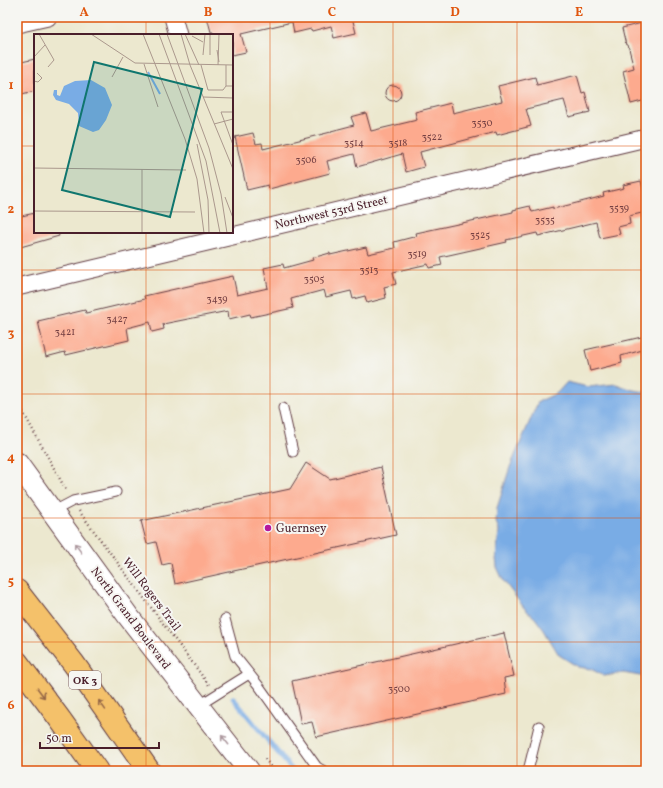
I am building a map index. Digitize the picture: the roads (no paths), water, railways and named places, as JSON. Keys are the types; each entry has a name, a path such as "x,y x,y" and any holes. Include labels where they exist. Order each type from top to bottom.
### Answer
{"highway":[{"name":"OK 3","path":"17,591 74,664 149,771"},
{"path":"17,662 97,771"}],"street":[{"path":"17,24 48,17"},
{"path":"173,17 178,34"},
{"name":"Northwest 53rd Street","path":"17,287 231,234 646,138"},
{"name":"North Grand Boulevard","path":"17,463 128,616 249,771"}],"lane":[{"path":"283,408 293,452"},
{"path":"52,512 73,501 116,492"},
{"path":"225,619 235,656 259,686 317,767 324,771"},
{"path":"198,706 249,674"},
{"path":"528,771 538,726"}],"water":[{"path":"567,382 588,387 616,384 633,390 646,392 646,677 623,673 604,676 591,669 578,667 559,655 544,630 535,618 525,609 503,580 497,567 496,558 499,531 496,522 497,508 510,467 538,402 557,393"}],"waterway":[{"path":"233,698 293,771"}],"place":[{"name":"Guernsey","path":"268,528"}]}
